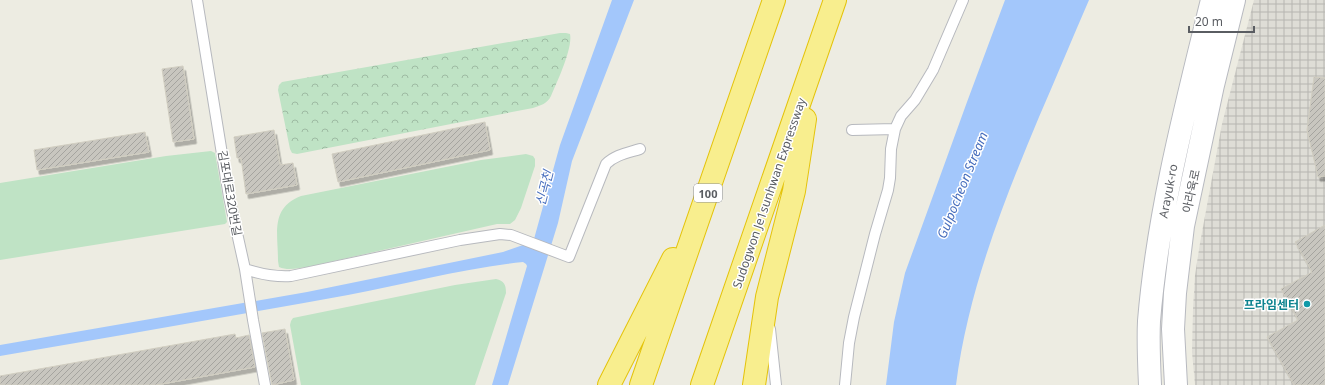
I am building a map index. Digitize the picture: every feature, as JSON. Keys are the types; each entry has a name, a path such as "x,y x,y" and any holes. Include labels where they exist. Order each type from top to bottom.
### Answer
{"highway":[{"name":"100","path":"642,385 774,0"},
{"name":"Sudogwon Je1sunhwan Expressway","path":"702,385 835,0"},
{"path":"754,385 767,297 794,191 812,67"},
{"path":"608,385 710,189"}],"street":[{"name":"Arayuk-ro","path":"1150,385 1149,323 1163,210 1182,122 1212,0"},
{"name":"아라육로","path":"1176,385 1173,329 1175,293 1183,226 1213,85 1234,0"}],"lane":[{"name":"김포대로320번길","path":"197,0 229,197 245,269 265,385"},
{"path":"845,385 849,343 854,317 873,241 888,190 891,149 895,129 901,116 914,100 933,70 963,0"},
{"path":"852,130 895,129"},
{"path":"245,269 273,276 291,276 500,234 512,235 569,256 606,164 610,159 640,149"},
{"path":"767,297 776,385"}],"shaded area":[{"path":"1254,0 1325,0 1325,385 1195,385 1192,352 1195,275 1222,124"}],"green space":[{"path":"560,33 570,34 569,48 564,65 551,96 546,103 533,108 297,154 292,153 290,149 278,90 279,85 282,82"},
{"path":"211,151 215,153 227,222 225,224 0,260 0,183 166,156"},
{"path":"526,154 533,156 535,159 535,166 521,208 515,220 510,224 497,224 308,267 289,269 279,267 277,231 280,214 284,207 291,201 301,196 481,160"},
{"path":"496,279 504,283 506,293 475,385 301,385 290,325 293,318 455,285"}],"water":[{"path":"612,0 634,0 572,161 558,223 508,385 492,385 527,266 523,262 479,268 348,295 0,356 0,345 307,292 503,252 523,245 534,239 560,145"},
{"name":"Gulpocheon Stream","path":"1005,0 1089,0 1026,149 988,248 969,316 956,385 886,385 894,322 905,273"}],"building":[{"path":"183,66 194,139 173,142 162,69"},
{"path":"1314,77 1325,78 1325,176 1318,177 1307,130"},
{"path":"485,122 490,150 338,182 332,154"},
{"path":"274,130 280,165 293,163 297,185 246,194 241,158 237,158 234,137"},
{"path":"145,132 149,152 37,170 34,150"},
{"name":"프라임센터","path":"1325,225 1325,385 1294,385 1267,337 1298,320 1281,289 1312,272 1295,242"},
{"path":"285,329 294,380 272,385 262,333"},
{"path":"235,334 236,338 249,335 255,367 156,385 0,385 0,376"}],"place":[{"name":"프라임센터","path":"1307,304"}],"water label":[{"name":"신곡천","path":"544,188"}]}
